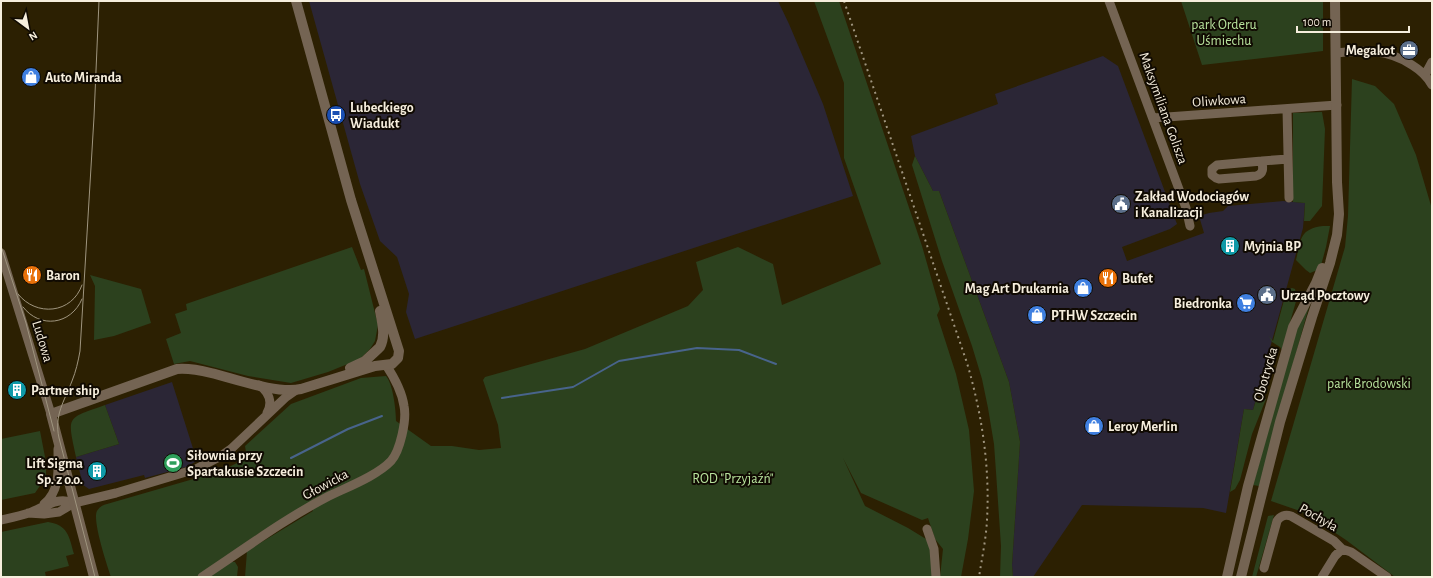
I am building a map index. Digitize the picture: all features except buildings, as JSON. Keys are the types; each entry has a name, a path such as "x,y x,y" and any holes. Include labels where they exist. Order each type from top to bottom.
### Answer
{"street":[{"path":"28,513 44,514 59,512 74,503 116,493 196,469 228,451 286,397 296,390 375,366 389,364 399,355 345,181 296,1"},
{"name":"Maksymiliana Golisza","path":"1109,1 1186,208 1190,226"},
{"name":"Obotrycka","path":"1241,577 1280,422 1334,250 1339,214 1337,182 1335,1"},
{"path":"1336,53 1364,50 1383,52 1406,61 1425,75 1432,85"},
{"path":"1425,75 1432,62"},
{"name":"Oliwkowa","path":"1153,118 1337,105"},
{"path":"1287,109 1289,198"},
{"path":"1262,161 1261,174 1256,176 1219,179 1212,175 1212,169 1217,164 1288,159"},
{"name":"Obotrycka","path":"1227,577 1248,486 1293,327 1316,283 1326,257 1333,224 1337,182"},
{"name":"Ludowa","path":"1,253 51,414 94,577"},
{"path":"375,275 383,331 383,341 377,353 381,362 389,364"},
{"path":"314,384 361,364 384,344 389,343 398,348"},
{"name":"Głowicka","path":"202,577 264,535 328,497 350,487 390,462 396,453 400,441 405,415 403,401 389,364"},
{"path":"51,414 170,371 180,369 195,370 282,390 296,390"},
{"path":"259,385 267,393 270,401 269,410 264,418"},
{"path":"38,508 48,500 56,488 58,475 58,442"},
{"path":"1,520 28,513 59,501 74,503"},
{"name":"Pochyła","path":"1264,568 1277,521 1283,516 1291,516 1334,541 1342,549 1351,552 1387,577"},
{"path":"926,529 934,549 936,577"},
{"path":"1322,577 1335,556 1342,549"}],"shaded area":[{"path":"309,1 778,1 823,104 853,196 415,339 406,312 409,294 397,257 380,241 360,184"},
{"path":"1103,56 1118,66 1177,224 1170,229 1122,247 1127,261 1204,233 1199,216 1223,211 1228,206 1283,201 1305,203 1303,228 1253,410 1244,409 1226,513 1203,508 1082,505 1033,577 1013,577 1012,565 1020,442 1009,382 939,191 933,191 915,156 911,136 998,104 995,94"},
{"path":"172,382 197,461 186,467 145,478 144,475 89,489 83,485 76,457 119,444 105,405"}],"green space":[{"name":"ROD \"Przyjaźń\"","path":"814,1 839,1 922,246 940,309 937,315 956,374 969,430 974,491 968,539 961,577 940,577 943,549 935,539 928,518 922,520 861,493 843,458 865,506 926,539 931,549 933,577 245,577 247,551 313,511 309,505 261,532 196,577 111,577 101,543 96,516 97,511 101,506 221,471 247,458 245,446 291,404 361,378 386,376 391,385 395,404 396,421 431,446 452,446 479,450 501,448 498,425 483,380 485,377 585,349 688,306 703,290 696,262 738,247 773,264 782,305 881,264 844,158 844,83"},
{"name":"park Orderu Uśmiechu","path":"1181,1 1323,1 1323,51 1202,65"},
{"name":"park Brodowski","path":"1352,79 1375,86 1394,104 1416,155 1432,209 1432,577 1395,577 1346,540 1319,522 1297,510 1271,501 1345,247 1348,216"},
{"path":"1322,112 1325,129 1322,206 1310,221 1304,221 1305,203 1293,202 1293,113"},
{"path":"915,156 933,191 939,191 1009,382 1020,442 1012,565 1013,577 1000,577 1001,546 994,444 982,379 942,261 912,165"},
{"path":"1323,226 1330,226 1320,269 1310,273 1296,260 1300,241 1309,230"},
{"path":"352,247 361,270 364,269 378,325 375,341 370,349 360,359 328,372 291,383 248,376 190,361 174,364 166,339 181,333 175,314 187,310 186,304"},
{"path":"90,275 141,289 151,323 114,336 94,340 95,286"},
{"path":"1287,289 1295,289 1297,298 1282,350 1272,342 1269,336 1273,341"},
{"path":"1310,303 1259,486 1253,485 1295,334 1302,314"},
{"path":"1266,399 1252,434 1240,480 1235,489 1230,492 1244,409 1253,410 1256,400"},
{"path":"105,405 119,444 76,457 71,433 72,420 83,413"},
{"path":"40,431 46,462 46,477 35,493 1,500 1,439"},
{"path":"1274,515 1256,577 1252,577 1268,516"},
{"path":"48,522 55,523 67,532 74,554 66,556 69,566 45,572 46,577 1,577 1,532"},
{"path":"230,562 235,562 238,567 237,577 208,577"}],"waterway":[{"path":"502,398 573,387 619,361 697,348 739,350 776,364"},
{"path":"291,458 348,429 382,416"}],"tram line":[{"path":"95,577 59,438 58,422 61,409 75,374 80,351 94,117 99,1"},
{"path":"1,246 26,323 54,431"},
{"path":"18,294 34,306 44,309 53,309 62,307 70,302 77,295 82,285"},
{"path":"23,307 38,319 55,321 63,319 71,314 77,308 82,299"}],"railway":[{"path":"844,1 967,363 977,402 984,441 988,500 986,534 979,577"}],"place":[{"name":"Megakot","path":"1409,50"},
{"name":"Auto Miranda","path":"31,77"},
{"name":"Lubeckiego Wiadukt","path":"336,115"},
{"name":"Zakład Wodociągów i Kanalizacji","path":"1121,204"},
{"name":"Myjnia BP","path":"1230,246"},
{"name":"Baron","path":"32,275"},
{"name":"Bufet","path":"1108,278"},
{"name":"Mag Art Drukarnia","path":"1083,288"},
{"name":"Urząd Pocztowy","path":"1267,295"},
{"name":"Biedronka","path":"1246,303"},
{"name":"PTHW Szczecin","path":"1037,315"},
{"name":"Partner ship","path":"17,390"},
{"name":"Leroy Merlin","path":"1094,426"},
{"name":"Siłownia przy Spartakusie Szczecin","path":"173,463"},
{"name":"Lift Sigma Sp. z o.o.","path":"97,471"}]}
